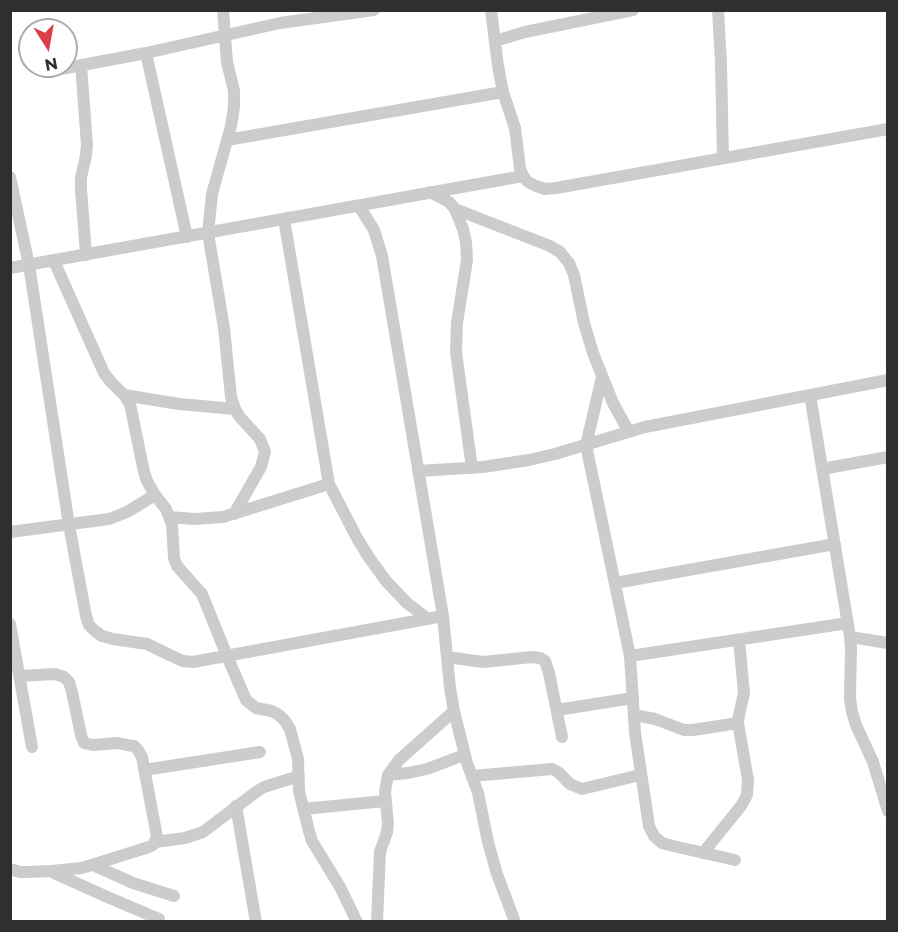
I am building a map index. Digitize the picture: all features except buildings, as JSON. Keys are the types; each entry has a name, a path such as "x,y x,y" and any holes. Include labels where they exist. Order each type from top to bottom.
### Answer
{"street":[{"path":"223,10 227,62 234,91 234,107 212,194 208,233 224,328 231,398 239,416 260,439 265,452 261,467 234,514"},
{"path":"78,66 297,20 374,10"},
{"path":"491,10 503,92 515,128 520,168 528,182 545,189 888,129"},
{"path":"495,41 535,30 633,10"},
{"path":"718,10 722,74 723,158"},
{"path":"146,53 187,237"},
{"path":"81,65 87,145 81,178 86,255"},
{"path":"227,140 503,92"},
{"path":"10,268 523,176"},
{"path":"10,177 29,265 69,525 89,625 102,636 147,644 183,661 193,662 443,616"},
{"path":"430,192 449,202 455,208 560,252 569,263 574,275 584,323 602,377 629,432"},
{"path":"359,206 374,230 380,247 443,616 454,711 464,755 478,793 497,874 514,921"},
{"path":"455,208 466,242 467,260 456,352 472,468"},
{"path":"284,219 329,484 374,565 407,603 428,619"},
{"path":"54,261 101,367 132,408 144,472 169,517 174,536 174,558 177,566 202,594 246,700 256,708 279,715 290,729 299,767 299,791 312,841 340,887 357,921"},
{"path":"602,377 586,446 630,656 640,775 649,826 654,836 662,843 735,860"},
{"path":"418,471 472,468 529,460 663,423 888,380"},
{"path":"124,395 179,404 235,409"},
{"path":"810,395 850,637 852,711 873,762 888,811"},
{"path":"822,469 888,458"},
{"path":"169,517 195,519 223,517 329,484"},
{"path":"10,532 69,525 120,515 155,495"},
{"path":"615,584 835,544"},
{"path":"630,656 848,623"},
{"path":"10,624 13,655 20,676 32,747"},
{"path":"850,637 888,643"},
{"path":"704,853 747,795 748,780 738,723 744,693 739,640"},
{"path":"447,657 483,662 540,658 545,662 549,673 562,737"},
{"path":"20,676 55,674 64,677 69,682 84,743 134,746 142,757 156,834 155,842"},
{"path":"557,710 633,698"},
{"path":"377,921 380,852 388,824 385,792 388,775 399,760 454,711"},
{"path":"634,715 655,719 684,730 738,723"},
{"path":"144,770 260,752"},
{"path":"388,775 427,769 464,755"},
{"path":"472,776 552,770 558,772 570,784 582,789 640,775"},
{"path":"10,869 20,872 51,872 75,869 149,847 155,842 185,838 203,832 264,788 299,776"},
{"path":"303,809 385,801"},
{"path":"236,806 256,921"},
{"path":"93,865 133,883 174,896"},
{"path":"51,872 159,919"}]}
